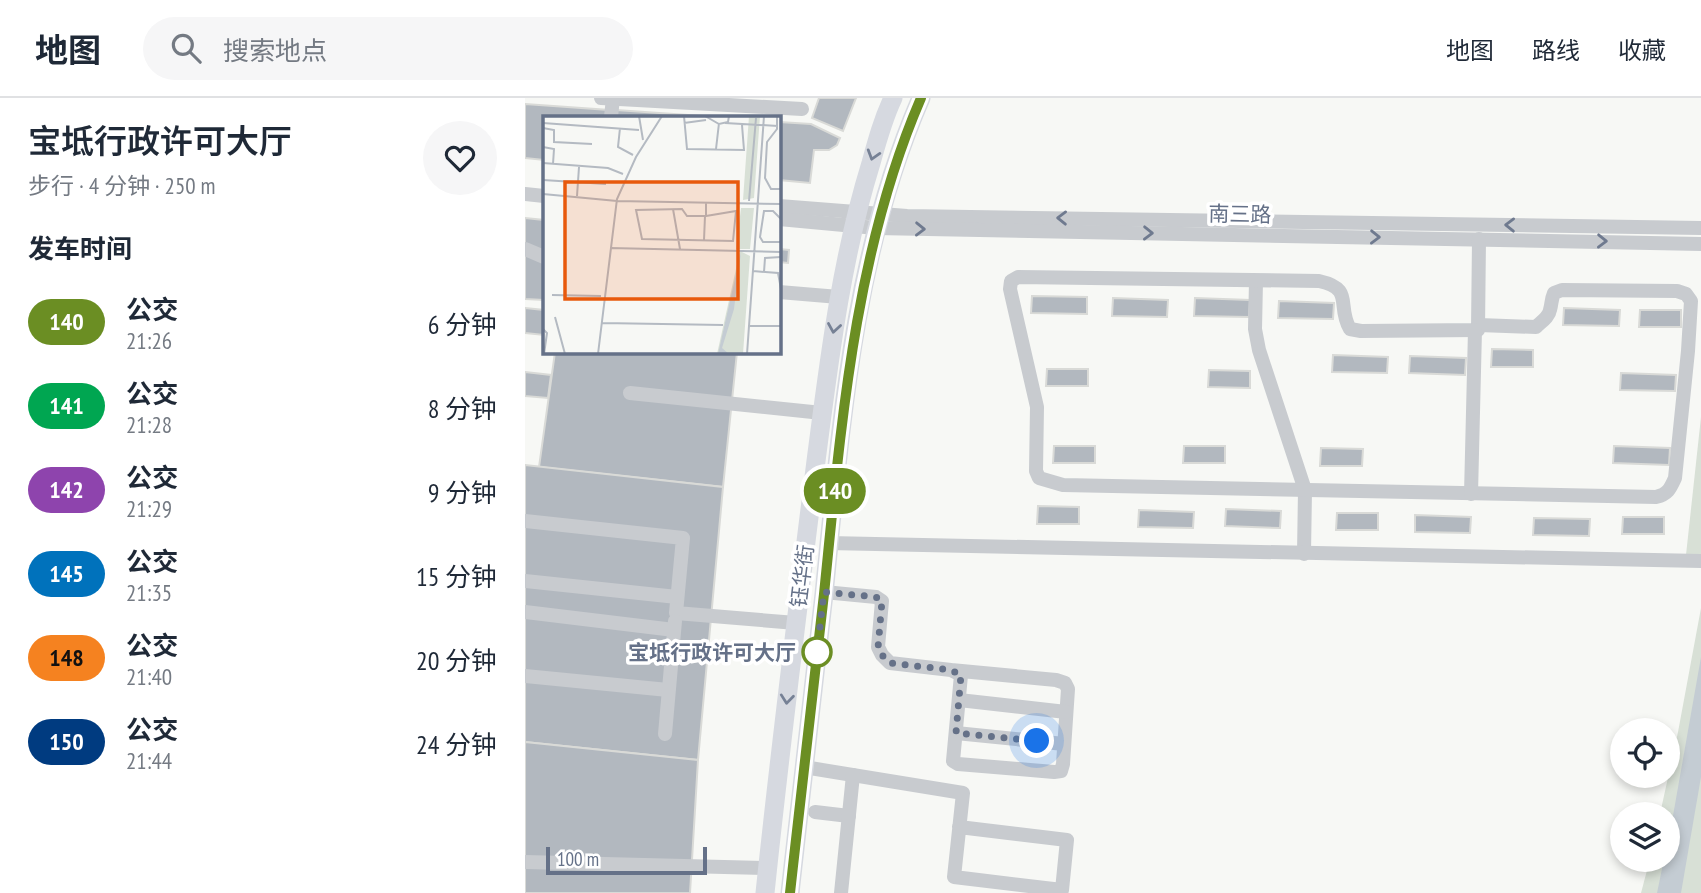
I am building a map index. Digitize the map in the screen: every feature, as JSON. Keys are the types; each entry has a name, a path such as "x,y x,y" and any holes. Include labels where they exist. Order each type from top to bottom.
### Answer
{"main road":[{"name":"钰华街","path":"765,893 796,623 839,297 855,219 893,98"},
{"name":"钰华街","path":"790,893 851,354 878,221 904,137 921,98"}],"street":[{"path":"601,98 801,109"},
{"path":"611,116 613,98"},
{"path":"525,185 543,187"},
{"path":"525,194 543,196"},
{"name":"南三路","path":"781,206 878,221 1701,244"},
{"name":"南三路","path":"781,219 855,219"},
{"name":"南三路","path":"878,221 1701,228"},
{"path":"1471,494 1479,239"},
{"path":"525,249 543,257"},
{"path":"1018,277 1319,281 1332,284 1343,295 1345,320 1350,329 1477,328 1536,327 1550,311 1554,293 1562,290 1677,291 1686,294 1691,301 1688,351 1675,478 1666,495 1471,494 1063,485 1048,482 1039,478 1036,471 1037,407 1010,289 1011,281 1018,277"},
{"path":"1256,281 1255,329 1259,350 1305,490 1304,554"},
{"path":"781,292 839,297"},
{"path":"630,393 823,413"},
{"path":"525,521 683,538 665,734"},
{"path":"828,543 1701,561"},
{"path":"525,581 677,597"},
{"path":"824,592 876,597 882,601 878,648 890,663 1056,680 1065,684 1068,689 1061,771 958,764 953,761 961,675 951,670"},
{"path":"525,612 674,630"},
{"path":"676,613 796,623"},
{"path":"525,676 669,690"},
{"path":"959,700 1066,712"},
{"path":"956,733 1064,744"},
{"path":"804,767 963,793 959,827 954,877 1062,890 1067,840 959,827"},
{"path":"841,893 853,775"},
{"path":"815,812 849,817"},
{"path":"525,862 768,868"}],"shaded area":[{"path":"1701,417 1701,556 1686,555"},
{"path":"1701,608 1701,893 1641,893 1647,872 1680,872 1680,802 1663,802 1666,788 1680,788 1680,721"},
{"path":"1701,657 1701,777 1681,893 1657,893 1661,872 1680,872 1680,802 1675,802"}],"building":[{"path":"819,98 856,98 843,131 812,118"},
{"path":"525,104 609,110 608,116 543,116 543,160 525,158"},
{"path":"616,110 703,116 615,116"},
{"path":"781,122 811,124 840,138 837,145 829,150 814,150 810,183 781,180"},
{"path":"525,218 543,220 543,300 525,299"},
{"path":"781,249 789,250 788,263 781,262"},
{"path":"1032,296 1087,297 1087,314 1031,313"},
{"path":"1113,298 1168,300 1167,317 1112,316"},
{"path":"1195,298 1250,300 1249,317 1194,316"},
{"path":"1279,301 1334,303 1333,319 1278,318"},
{"path":"525,308 543,310 543,335 525,333"},
{"path":"1564,308 1620,310 1619,326 1563,325"},
{"path":"1640,310 1681,310 1681,327 1639,327"},
{"path":"1492,349 1533,350 1533,367 1491,367"},
{"path":"555,354 737,354 723,487 539,467"},
{"path":"1333,355 1388,357 1387,373 1332,372"},
{"path":"1410,356 1466,358 1465,375 1409,373"},
{"path":"1047,369 1088,369 1088,386 1046,386"},
{"path":"1209,370 1250,371 1250,388 1208,387"},
{"path":"525,372 551,375 548,398 525,396"},
{"path":"1621,373 1676,375 1675,391 1620,390"},
{"path":"1054,446 1095,446 1095,463 1053,463"},
{"path":"1184,446 1225,446 1225,463 1183,463"},
{"path":"1614,446 1670,448 1669,465 1613,463"},
{"path":"1321,448 1363,449 1362,466 1320,466"},
{"path":"525,465 723,487 698,760 525,742"},
{"path":"1038,506 1079,507 1079,524 1037,524"},
{"path":"1226,509 1281,511 1280,528 1225,526"},
{"path":"1139,510 1194,512 1193,528 1138,527"},
{"path":"1337,513 1378,513 1378,530 1336,530"},
{"path":"1415,515 1471,517 1470,533 1415,532"},
{"path":"1623,517 1664,517 1664,534 1622,534"},
{"path":"1534,518 1590,519 1589,536 1533,535"},
{"path":"525,742 698,760 690,893 525,893"}],"bus line":[{"name":"140","path":"790,893 851,354 879,214 904,137 921,98"}],"place":[{"name":"宝坻行政许可大厅","path":"817,652"}],"route":[{"path":"817,652 824,592 876,597 882,601 878,648 890,663 951,670 961,675 956,733 1037,741"}]}
